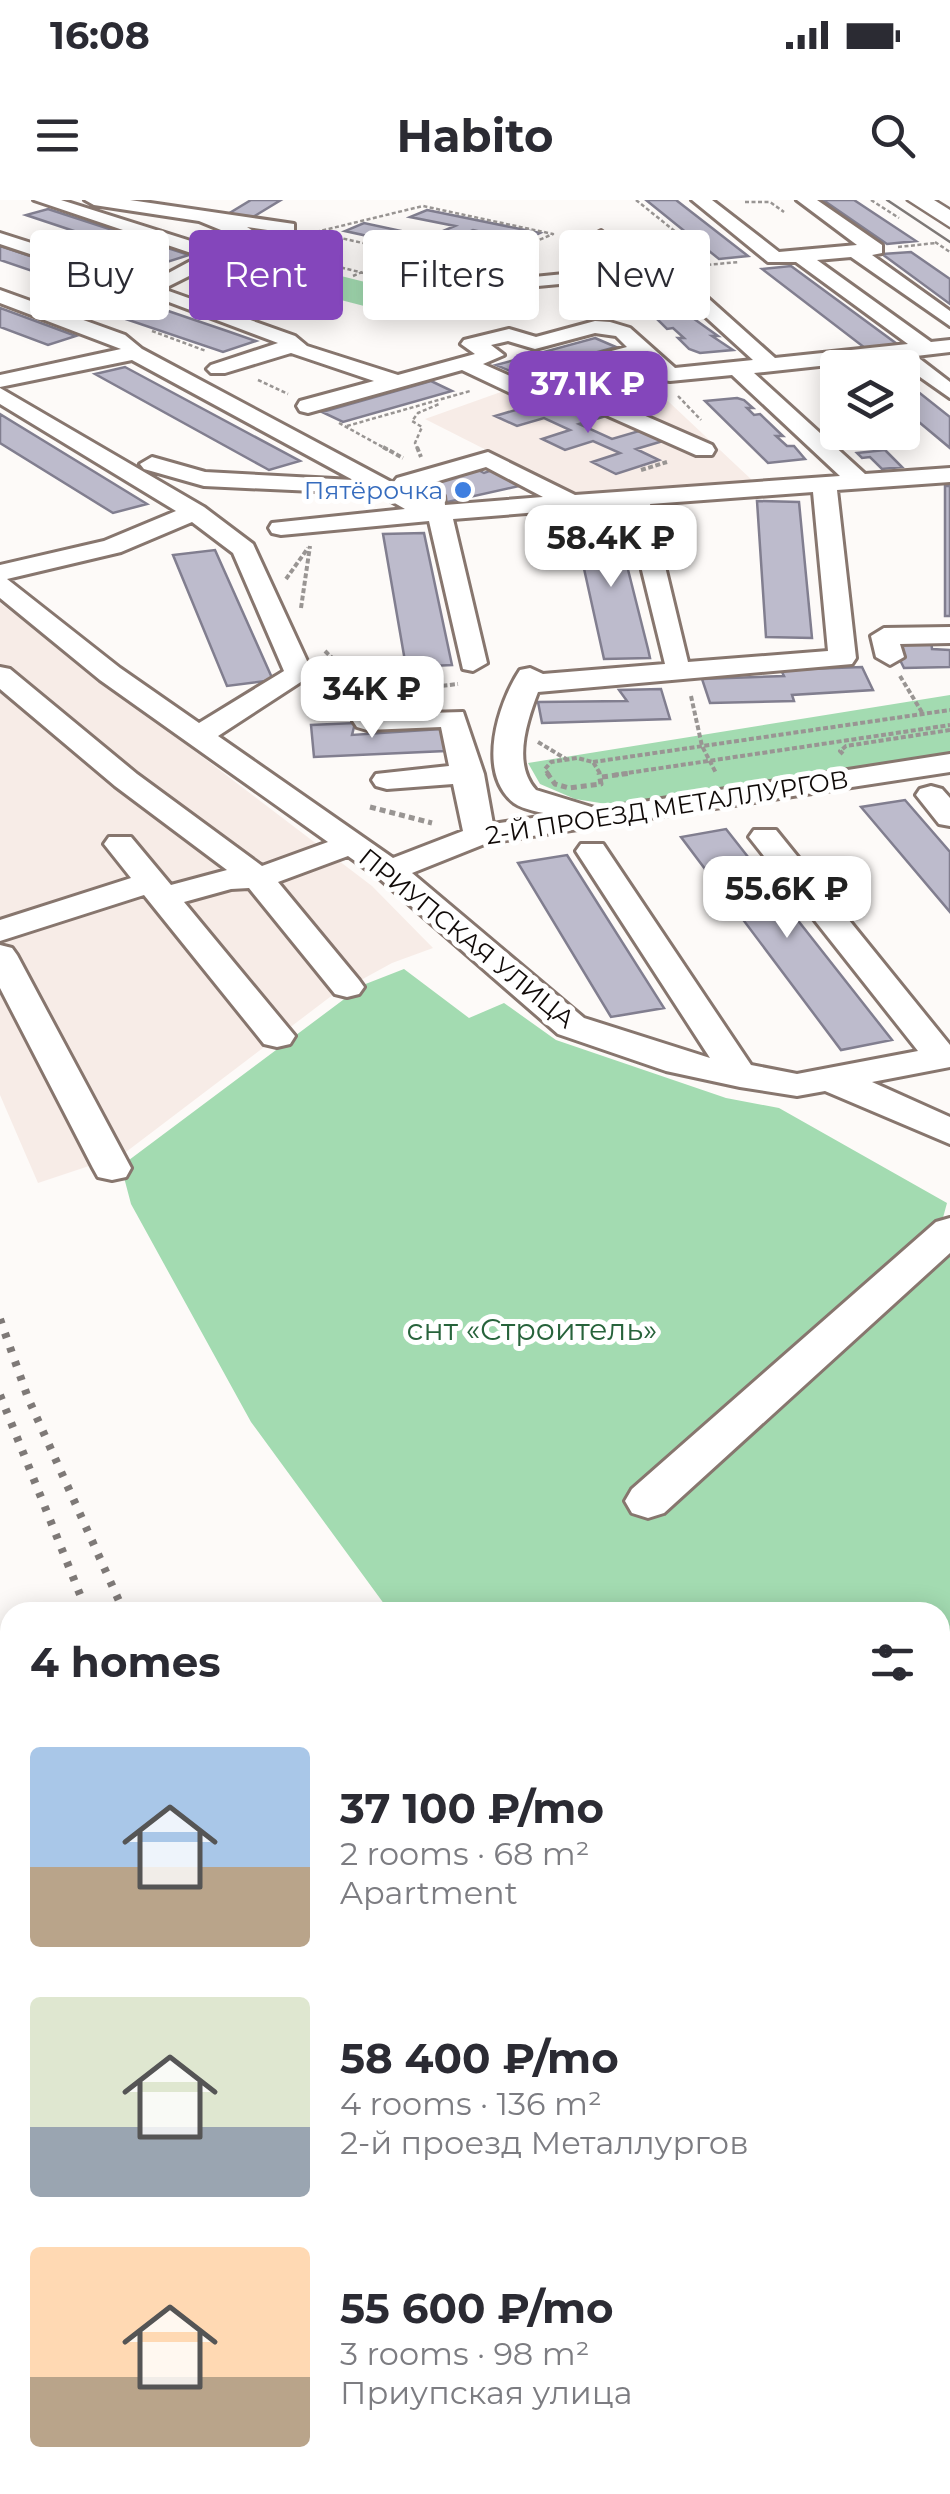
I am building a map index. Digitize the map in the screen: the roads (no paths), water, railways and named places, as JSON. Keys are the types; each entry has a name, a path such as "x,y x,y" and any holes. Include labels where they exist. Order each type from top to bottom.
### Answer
{"main road":[{"path":"919,200 950,220"}],"street":[{"path":"94,200 285,227 279,230"},
{"path":"201,214 228,200"},
{"path":"701,200 775,258 865,250"},
{"path":"806,200 950,320"},
{"path":"32,202 189,247"},
{"path":"201,214 242,230"},
{"path":"0,238 30,247"},
{"path":"800,256 926,348"},
{"path":"0,296 118,340 129,345 134,354"},
{"path":"169,300 400,383"},
{"path":"710,311 770,364"},
{"path":"600,320 610,328"},
{"path":"461,374 494,354 471,344 502,336 517,336 535,343 595,327 624,332 670,375 820,359"},
{"path":"228,366 294,345"},
{"path":"912,350 950,346"},
{"path":"510,385 642,349"},
{"path":"0,381 134,354 158,363 385,490 443,513"},
{"path":"737,368 858,481"},
{"path":"920,369 950,392"},
{"path":"308,406 400,383 461,374 510,385 544,400 571,392 704,450"},
{"path":"0,395 195,512 244,549 300,674 198,736"},
{"path":"466,674 443,513 404,483 488,460 570,502"},
{"path":"152,464 262,496"},
{"path":"281,528 950,474"},
{"path":"740,1076 597,835 526,797 515,786 508,735 529,680 683,676 842,658 824,484"},
{"path":"0,573 112,547 195,512 262,496 385,490"},
{"path":"636,497 683,676"},
{"path":"195,512 227,511"},
{"name":"ПРИУПСКАЯ УЛИЦА","path":"0,585 110,674 198,736 352,829 390,872 570,1026 680,1063 797,1086 946,1057"},
{"path":"890,658 884,636 950,634"},
{"path":"0,676 126,780 258,878 347,987"},
{"path":"366,721 453,718 480,834"},
{"name":"2-Й ПРОЕЗД МЕТАЛЛУРГОВ","path":"390,872 480,834 597,835 950,763"},
{"path":"387,780 469,774"},
{"path":"0,931 157,890 258,878 352,829"},
{"path":"765,838 946,1057"},
{"path":"120,844 277,1036"},
{"path":"0,955 112,1168"},
{"path":"891,1068 897,1091 910,1113"},
{"path":"832,1080 950,1132"},
{"path":"648,1501 950,1231"}],"tram line":[{"path":"887,200 950,242"}],"railway":[{"path":"0,1319 28,1398 120,1602"},
{"path":"0,1395 83,1602"}],"place":[{"name":"Пятёрочка","path":"463,490"}],"park label":[{"name":"снт «Строитель»","path":"532,1329"}]}
